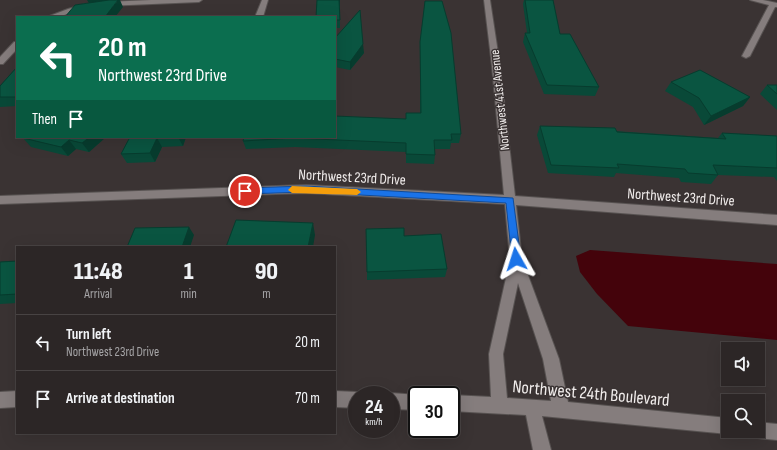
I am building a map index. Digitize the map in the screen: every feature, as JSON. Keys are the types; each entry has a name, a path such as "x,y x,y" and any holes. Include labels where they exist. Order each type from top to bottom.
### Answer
{"street":[{"path":"52,16 96,4 200,0"},
{"path":"259,16 265,0"},
{"name":"Northwest 41st Avenue","path":"487,0 496,66 510,200"},
{"path":"746,56 775,5 753,0"},
{"path":"0,62 16,45"},
{"name":"Northwest 23rd Drive","path":"0,200 306,189 510,200 777,220"},
{"path":"510,200 516,259 551,359 561,409"},
{"path":"500,405 496,354 516,259"},
{"path":"0,400 16,399"},
{"path":"336,400 348,400"},
{"name":"Northwest 24th Boulevard","path":"460,404 561,409 721,425"},
{"path":"532,407 542,450"},
{"path":"765,431 777,432"}],"shaded area":[{"path":"590,250 777,264 777,340 628,326 597,294 580,272 576,256"}],"building":[{"path":"118,0 106,16 66,16 75,5"},
{"path":"317,0 339,0 340,20 336,20 336,16 316,16"},
{"path":"525,0 553,0 560,34 570,34 599,87 547,85 525,33 530,33"},
{"path":"425,1 442,1 451,33 461,134 451,134 452,140 434,140 435,155 406,154 406,143 293,138 336,138 336,116 406,119 406,113 421,113 420,42"},
{"path":"360,10 363,44 350,62 336,59 336,37"},
{"path":"16,68 16,97 0,97 0,86"},
{"path":"700,70 750,97 711,116 699,98 671,82"},
{"path":"767,85 777,85 777,94"},
{"path":"540,126 615,128 617,132 726,139 722,133 777,136 777,168 713,165 718,175 688,173 685,169 617,164 619,168 551,165"},
{"path":"23,138 89,138 82,143 69,140 61,147"},
{"path":"129,138 157,138 150,153 121,154"},
{"path":"244,138 293,138 243,141"},
{"path":"236,220 313,223 308,246 226,246"},
{"path":"189,227 182,246 127,246 135,228"},
{"path":"404,228 404,236 441,234 447,269 367,272 366,229"},
{"path":"16,261 16,294 0,295 0,262"}],"slow traffic":[{"path":"292,190 306,189 357,192"}],"route":[{"path":"245,191 306,189 485,200 510,200 516,259"}]}
